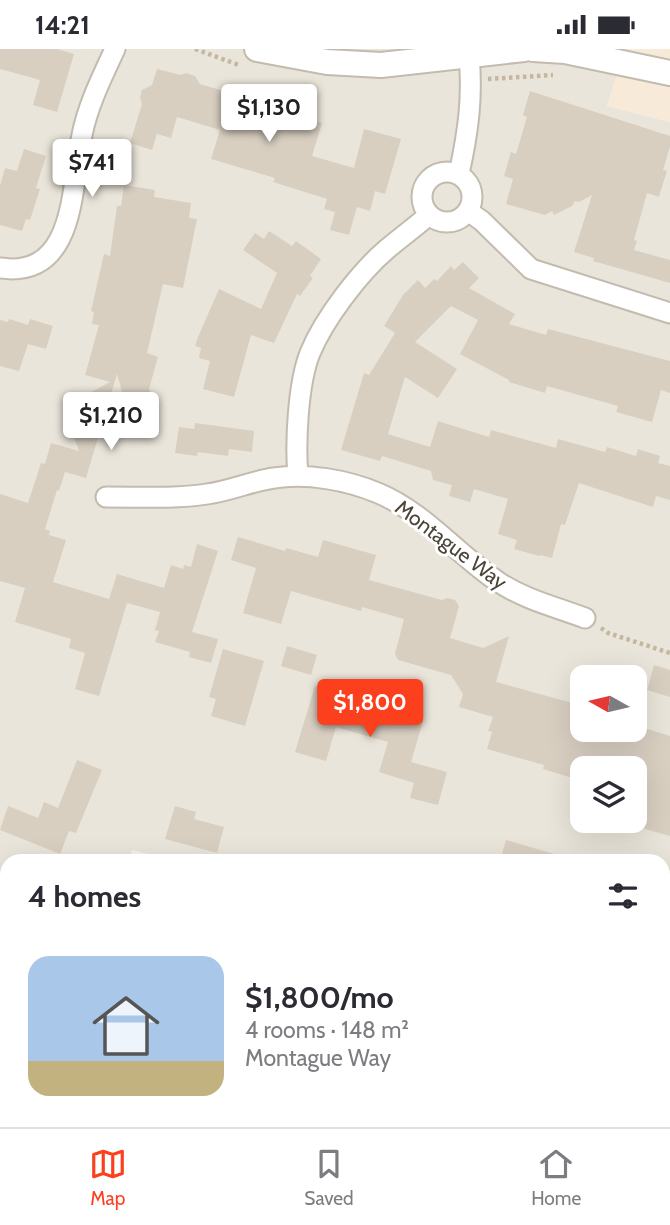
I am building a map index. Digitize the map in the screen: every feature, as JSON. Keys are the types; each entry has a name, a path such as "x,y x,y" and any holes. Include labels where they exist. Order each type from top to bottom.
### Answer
{"street":[{"path":"0,268 25,267 42,260 55,249 66,229 88,113 115,49"},
{"path":"257,49 327,62 381,65 524,49"},
{"path":"533,49 565,51 670,73"},
{"path":"459,174 471,112 469,56"},
{"path":"449,171 459,174 471,188 473,200 468,211 452,222 441,222 429,215 421,194 429,179 438,173 449,171"},
{"path":"468,211 482,221 531,269 670,313"},
{"path":"298,476 296,449 304,375 310,353 327,322 364,272 429,215"},
{"name":"Montague Way","path":"106,497 197,495 273,478 298,476 333,480 379,493 402,505 516,593 585,618"}],"path":[{"path":"585,618 608,633 670,653"}],"shaded area":[{"path":"0,49 625,49 607,106 670,122 670,854 148,854 132,850 131,854 0,854"},
{"path":"625,49 670,49 670,122 607,106"}],"building":[{"path":"0,49 57,49 74,54 57,112 33,105 40,80 0,69"},
{"path":"157,69 195,76 200,84 231,93 229,102 263,112 265,105 322,123 312,156 354,168 364,129 401,139 385,194 375,191 370,211 357,207 349,235 330,230 335,212 324,209 327,199 273,182 275,178 211,159 220,130 177,117 171,138 157,134 152,150 130,143 142,104 142,90 152,85"},
{"path":"530,91 670,136 670,147 663,170 667,171 659,197 647,193 634,240 637,241 634,250 670,260 670,283 593,261 594,258 574,252 592,195 579,202 575,201 572,206 554,215 552,211 545,215 506,204 513,179 504,176 511,152 516,154 527,117 523,115"},
{"path":"24,149 46,156 36,188 40,189 30,220 26,219 22,231 0,225 0,186 5,168 17,171"},
{"path":"124,185 155,190 154,197 191,203 189,218 197,219 183,288 163,284 147,353 158,357 149,389 156,415 131,422 117,374 86,478 65,472 45,529 50,531 49,535 66,540 53,582 109,599 117,574 164,588 171,565 183,569 184,565 191,567 197,544 218,551 192,632 218,639 211,663 189,657 190,652 155,642 159,631 155,630 160,612 127,603 99,696 75,689 85,653 69,648 71,639 15,622 25,588 0,581 0,494 28,503 41,463 45,464 51,443 79,451 66,415 69,404 110,382 85,375 99,325 92,324 94,312 91,311 104,254 110,256 117,206 121,206"},
{"path":"269,231 292,246 296,241 321,259 310,276 313,278 300,296 297,294 274,343 251,335 234,397 203,389 210,361 199,358 201,348 195,346 198,337 219,289 261,309 277,273 243,250 255,233 264,239"},
{"path":"463,262 479,278 469,288 515,314 509,324 546,335 548,329 670,361 670,393 661,390 652,422 616,412 618,406 547,386 545,393 509,382 460,354 478,320 451,306 415,342 457,369 438,398 405,377 388,434 430,447 438,421 489,437 491,430 556,448 558,439 605,452 607,447 636,456 638,449 660,456 658,463 670,466 670,500 656,496 653,507 579,483 565,525 561,524 552,558 514,549 517,540 498,534 508,499 474,489 470,502 449,496 452,485 433,480 431,471 382,456 380,461 341,450 364,373 369,375 395,333 384,326 403,295 418,280 425,288 434,279 437,281 451,266 454,270"},
{"path":"9,319 28,325 30,319 53,326 46,349 28,344 19,371 0,366 0,320 8,322"},
{"path":"195,423 254,431 252,452 229,449 228,456 198,452 197,456 175,453 179,427 194,429"},
{"path":"238,537 285,551 286,548 318,557 323,540 376,555 369,580 442,600 455,600 459,606 450,638 483,648 509,636 496,682 570,702 570,742 648,742 648,729 670,736 670,836 647,829 647,756 570,756 570,777 543,769 544,765 487,749 492,732 488,731 493,717 459,707 463,694 451,675 398,660 395,654 404,619 362,607 361,611 291,591 281,624 243,613 256,568 231,560"},
{"path":"287,646 317,655 311,675 281,666"},
{"path":"223,649 264,661 245,726 211,716 216,699 209,697"},
{"path":"654,665 670,670 670,697 648,690"},
{"path":"315,686 346,695 345,699 423,721 411,762 447,772 438,805 410,798 414,783 379,772 388,742 336,727 326,761 295,752"},
{"path":"77,760 102,770 76,833 69,831 60,854 0,830 8,806 38,818 44,802 58,808"},
{"path":"175,806 196,812 194,819 224,827 217,853 165,839"},
{"path":"506,840 554,854 502,854"}]}
